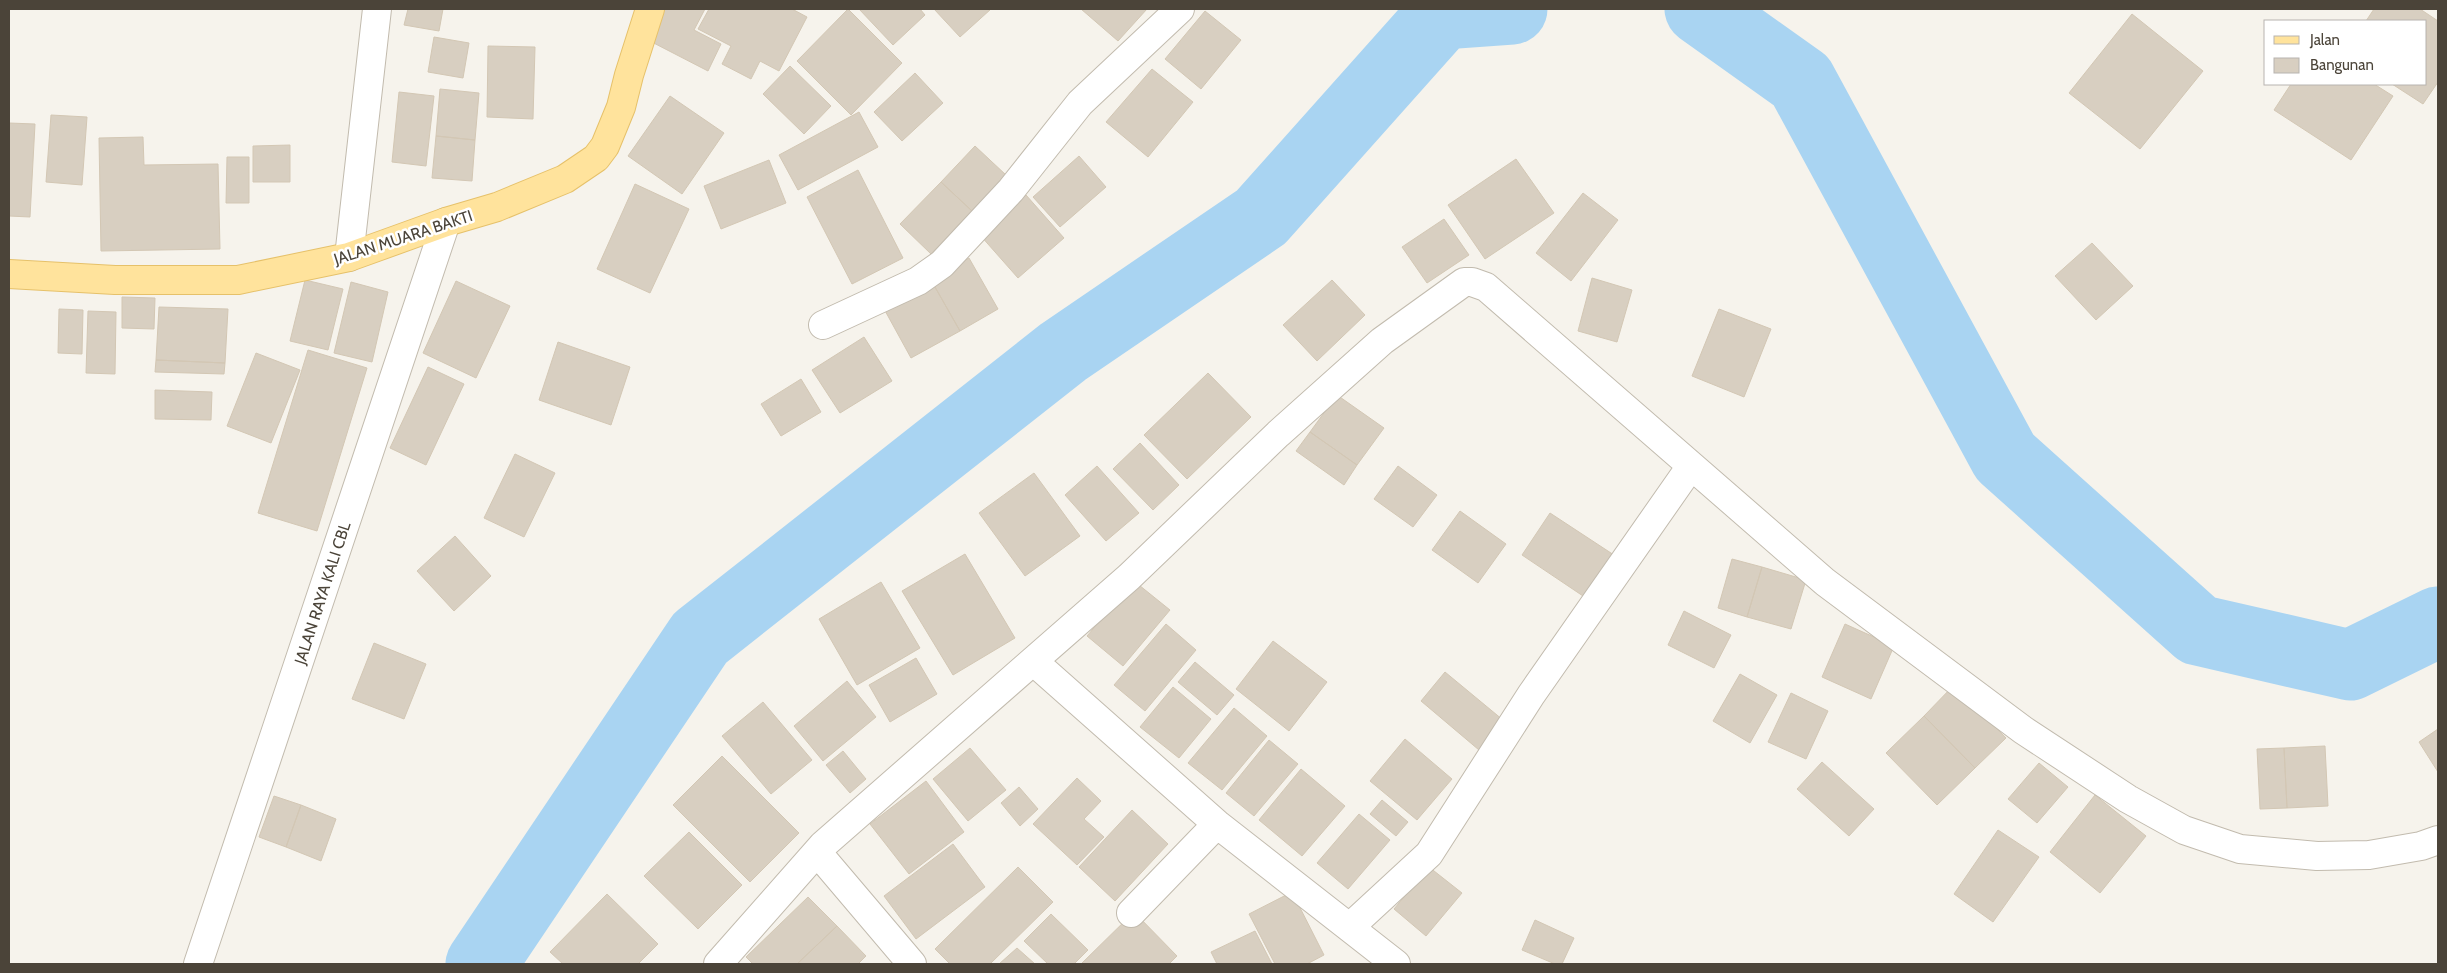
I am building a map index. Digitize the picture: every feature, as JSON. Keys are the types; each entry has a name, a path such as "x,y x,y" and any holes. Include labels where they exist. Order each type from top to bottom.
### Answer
{"main road":[{"name":"JALAN MUARA BAKTI","path":"9,274 115,280 238,280 349,257 446,222 497,207 565,179 596,158 605,146 621,107 628,75 650,9"}],"street":[{"path":"349,257 377,9"},
{"path":"823,325 918,282 942,264 1011,190 1080,104 1180,9"},
{"name":"JALAN RAYA KALI CBL","path":"198,964 446,222"},
{"path":"718,964 817,852 1129,577 1278,434 1382,341 1464,282 1472,282 1486,287 1826,582 2023,730 2128,799 2184,830 2240,849 2317,856 2369,855 2421,846 2438,840"},
{"path":"1351,926 1429,854 1531,695 1691,466"},
{"path":"1033,661 1217,824 1351,926 1396,964"},
{"path":"1131,912 1217,824"},
{"path":"817,852 912,964"}],"building":[{"path":"408,9 443,9 439,31 404,25"},
{"path":"660,9 705,9 694,30 721,44 708,71 644,38"},
{"path":"709,9 792,9 807,17 779,71 760,61 751,79 722,64 731,46 698,29"},
{"path":"848,9 902,63 851,115 797,61"},
{"path":"859,9 920,9 925,15 893,45"},
{"path":"934,9 991,9 960,37"},
{"path":"1081,9 1147,9 1118,41"},
{"path":"2374,9 2420,9 2438,21 2438,82 2423,104 2394,85 2427,85 2427,20 2367,20"},
{"path":"1205,11 1241,40 1201,89 1165,59"},
{"path":"2132,14 2203,71 2140,149 2069,93"},
{"path":"434,37 469,43 463,78 428,72"},
{"path":"488,46 535,47 533,119 487,117"},
{"path":"790,66 831,106 804,134 763,94"},
{"path":"1152,69 1193,102 1148,157 1106,122"},
{"path":"915,73 943,103 902,141 874,112"},
{"path":"2290,85 2376,85 2393,96 2351,160 2274,110"},
{"path":"440,89 479,93 475,140 436,136"},
{"path":"399,92 434,96 426,166 392,162"},
{"path":"670,96 724,133 682,194 628,156"},
{"path":"859,112 878,147 798,190 779,155"},
{"path":"51,115 87,117 82,185 46,182"},
{"path":"9,123 35,124 30,217 9,216"},
{"path":"436,136 475,140 472,181 432,178"},
{"path":"143,137 144,165 218,164 220,249 101,251 99,138"},
{"path":"290,145 290,182 253,182 253,146"},
{"path":"975,146 1006,175 972,211 941,182"},
{"path":"1079,156 1106,187 1060,227 1033,197"},
{"path":"227,157 249,157 249,203 226,203"},
{"path":"1516,159 1554,213 1485,259 1448,205"},
{"path":"769,160 786,203 721,229 704,186"},
{"path":"858,170 903,258 852,284 807,197"},
{"path":"941,182 972,211 931,254 900,224"},
{"path":"635,184 689,209 650,293 597,269"},
{"path":"1583,193 1618,220 1571,281 1536,253"},
{"path":"1026,195 1064,238 1018,278 980,235"},
{"path":"1444,219 1469,255 1427,283 1402,247"},
{"path":"2092,243 2133,286 2096,320 2055,276"},
{"path":"969,258 998,309 960,331 931,280"},
{"path":"1592,278 1632,290 1617,342 1578,331"},
{"path":"305,280 343,289 328,350 290,341"},
{"path":"931,280 960,331 911,358 883,307"},
{"path":"1332,280 1365,315 1317,361 1283,325"},
{"path":"456,281 510,306 476,378 423,353"},
{"path":"351,282 388,292 372,362 334,353"},
{"path":"122,297 155,298 154,329 122,328"},
{"path":"159,307 228,309 225,363 156,360"},
{"path":"59,309 83,310 82,354 58,353"},
{"path":"1719,309 1771,329 1744,397 1692,376"},
{"path":"88,311 116,312 115,374 86,373"},
{"path":"864,337 892,381 840,413 812,370"},
{"path":"558,342 630,367 611,425 539,400"},
{"path":"308,350 367,368 317,531 258,513"},
{"path":"256,353 300,370 271,443 227,426"},
{"path":"156,360 225,363 224,374 155,372"},
{"path":"428,367 464,384 426,465 390,448"},
{"path":"1208,373 1251,417 1187,479 1144,435"},
{"path":"801,379 821,412 781,436 761,404"},
{"path":"155,390 212,392 211,420 155,419"},
{"path":"1337,395 1384,428 1357,465 1310,432"},
{"path":"1310,432 1357,465 1344,485 1296,451"},
{"path":"1140,443 1179,485 1153,510 1113,469"},
{"path":"515,454 555,473 524,537 484,518"},
{"path":"1097,466 1139,513 1106,541 1065,495"},
{"path":"1398,466 1437,495 1413,527 1374,499"},
{"path":"1034,473 1080,536 1025,576 979,513"},
{"path":"1460,511 1506,544 1478,583 1432,550"},
{"path":"1550,513 1614,555 1586,598 1522,555"},
{"path":"455,536 491,576 454,611 417,571"},
{"path":"965,554 1015,638 953,675 902,591"},
{"path":"1732,559 1762,567 1747,617 1718,608"},
{"path":"1762,567 1806,580 1791,629 1747,617"},
{"path":"1134,581 1170,610 1123,666 1087,636"},
{"path":"881,582 920,648 857,685 819,619"},
{"path":"1684,611 1731,635 1714,668 1668,645"},
{"path":"1166,624 1196,650 1145,711 1114,685"},
{"path":"1845,624 1894,646 1871,699 1822,677"},
{"path":"1273,641 1327,682 1289,731 1236,689"},
{"path":"374,643 426,664 404,719 352,699"},
{"path":"916,658 937,694 890,722 869,685"},
{"path":"1195,662 1234,695 1217,715 1178,682"},
{"path":"1445,672 1503,720 1479,750 1421,701"},
{"path":"1740,674 1777,695 1750,743 1713,721"},
{"path":"847,681 876,717 823,761 794,726"},
{"path":"1954,685 2006,738 1975,768 1924,716"},
{"path":"1173,687 1211,719 1179,758 1140,727"},
{"path":"1791,693 1828,711 1806,759 1768,742"},
{"path":"763,702 812,760 771,794 722,736"},
{"path":"1234,708 1267,736 1222,790 1188,763"},
{"path":"1924,716 1975,768 1937,805 1886,753"},
{"path":"2438,729 2438,772 2419,742"},
{"path":"1405,739 1452,779 1417,820 1370,781"},
{"path":"1269,740 1298,764 1254,816 1226,793"},
{"path":"2325,746 2328,806 2287,808 2284,748"},
{"path":"970,748 1006,790 968,821 933,779"},
{"path":"2284,748 2287,808 2260,809 2257,749"},
{"path":"843,751 866,779 850,793 826,765"},
{"path":"722,756 799,833 750,882 673,805"},
{"path":"1822,762 1874,809 1849,836 1797,789"},
{"path":"2039,763 2068,787 2037,823 2008,799"},
{"path":"1301,769 1345,806 1302,856 1259,820"},
{"path":"1077,778 1101,801 1084,819 1104,837 1077,865 1033,824"},
{"path":"926,781 964,832 909,874 870,824"},
{"path":"1019,787 1038,809 1020,826 1001,803"},
{"path":"2095,795 2146,836 2100,893 2050,852"},
{"path":"274,796 301,805 286,847 259,837"},
{"path":"1382,800 1408,822 1396,836 1370,814"},
{"path":"301,805 336,819 321,861 286,847"},
{"path":"1132,810 1168,844 1115,901 1079,867"},
{"path":"1359,814 1390,840 1348,889 1317,863"},
{"path":"1998,830 2039,857 1993,922 1954,894"},
{"path":"689,832 742,885 698,929 644,876"},
{"path":"953,844 985,887 916,939 884,896"},
{"path":"1018,867 1053,902 990,964 950,964 935,949"},
{"path":"1429,867 1462,893 1426,936 1394,909"},
{"path":"1292,892 1324,955 1307,964 1275,964 1249,914"},
{"path":"607,894 658,944 638,964 563,964 550,952"},
{"path":"808,897 837,926 797,964 753,964 746,957"},
{"path":"1134,912 1177,956 1169,964 1081,964"},
{"path":"1051,914 1088,950 1074,964 1048,964 1024,941"},
{"path":"1535,920 1574,938 1562,964 1555,964 1522,950"},
{"path":"837,926 866,956 858,964 797,964"},
{"path":"1255,931 1272,964 1217,964 1211,952"},
{"path":"1017,948 1035,964 999,964"}],"waterway":[{"path":"481,964 700,638 1063,352 1261,217 1442,14 1512,9"},
{"path":"1700,9 1801,81 2005,457 2198,630 2350,665 2438,622"}]}
